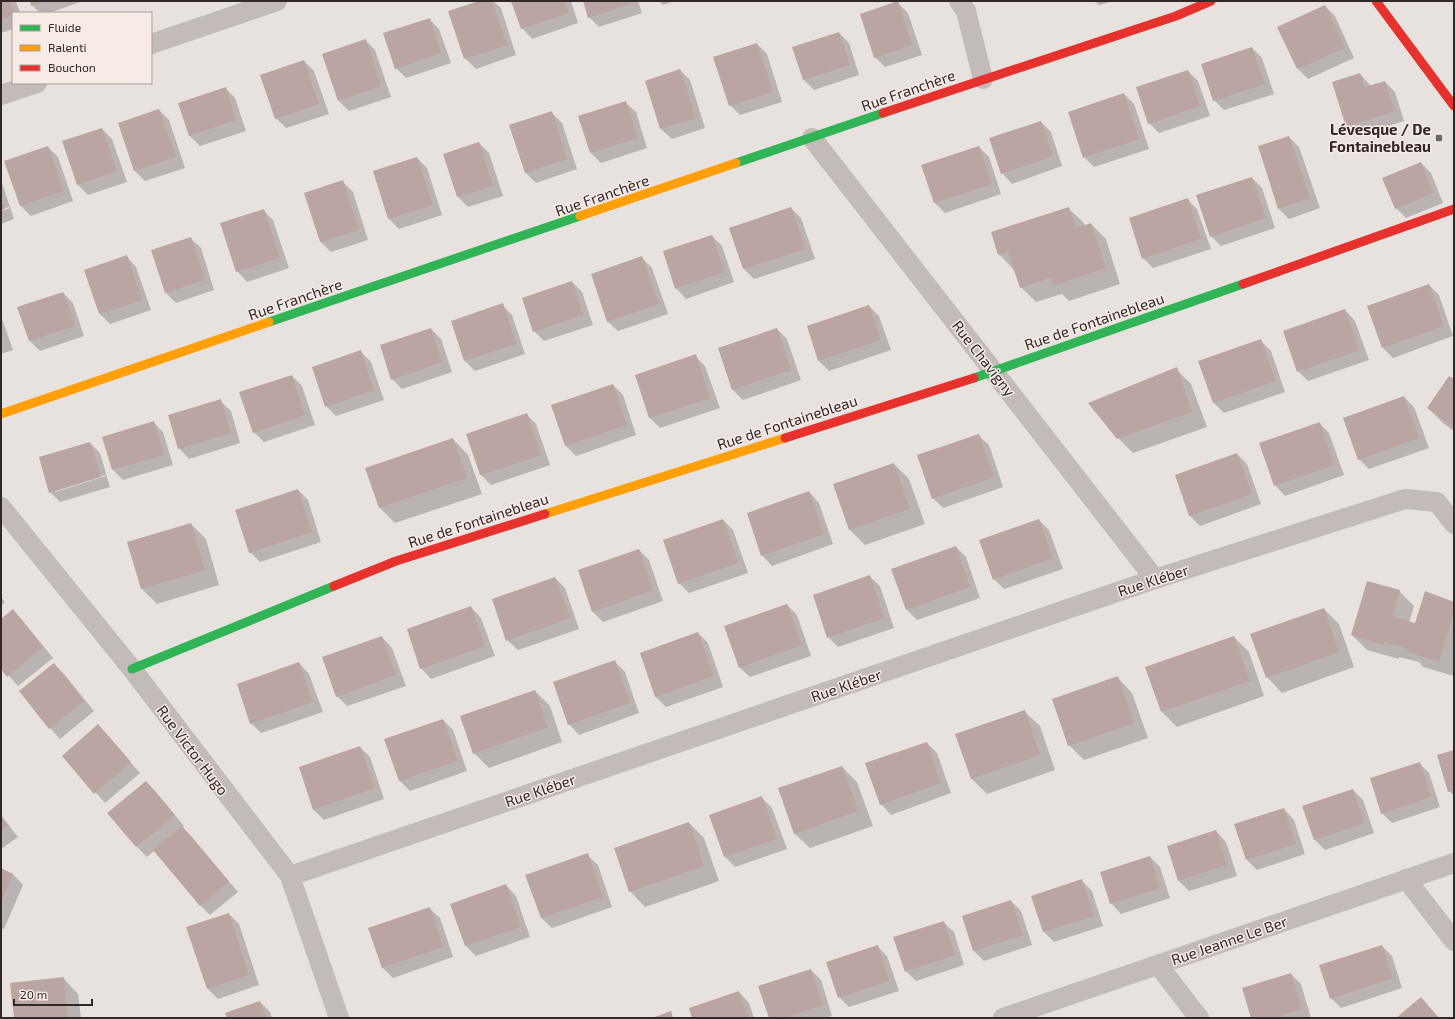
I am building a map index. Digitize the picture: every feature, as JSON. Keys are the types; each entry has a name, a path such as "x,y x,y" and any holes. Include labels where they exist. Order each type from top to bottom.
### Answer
{"street":[{"path":"152,44 277,1"},
{"path":"959,1 966,11 982,79"},
{"name":"Rue Franchère","path":"1,414 982,79 1176,16 1211,1"},
{"path":"1376,1 1454,106"},
{"path":"1,95 34,84"},
{"name":"Rue Chavigny","path":"812,138 1155,579"},
{"name":"Rue de Fontainebleau","path":"132,669 396,561 994,372 1454,209"},
{"name":"Rue Kléber","path":"290,876 1155,579 1405,499 1437,502 1454,524"},
{"name":"Rue Victor Hugo","path":"1,507 132,669 290,876 339,1018"},
{"name":"Rue Jeanne Le Ber","path":"1003,1018 1454,863"},
{"path":"1406,880 1454,941"},
{"path":"1158,965 1199,1018"}],"building":[{"path":"1,1 10,1 14,12 12,12 12,15 1,20"},
{"path":"30,1 45,1 31,6"},
{"path":"479,1 492,1 507,45 464,59 448,11"},
{"path":"511,1 565,1 569,13 521,29"},
{"path":"583,1 632,1 632,3 588,18"},
{"path":"898,1 912,45 874,58 860,14"},
{"path":"1325,5 1345,48 1297,69 1277,27"},
{"path":"430,18 441,53 395,69 383,33"},
{"path":"839,32 850,65 803,80 792,47"},
{"path":"366,39 381,86 338,101 322,54"},
{"path":"757,43 773,92 729,106 713,57"},
{"path":"1252,47 1265,84 1213,101 1201,64"},
{"path":"304,60 319,104 275,119 260,75"},
{"path":"680,69 696,118 660,129 645,81"},
{"path":"1188,70 1200,106 1148,124 1136,87"},
{"path":"1360,73 1365,87 1385,81 1395,111 1346,127 1332,82"},
{"path":"226,87 236,120 189,136 178,103"},
{"path":"1124,93 1139,139 1083,158 1068,112"},
{"path":"626,101 638,138 590,153 578,116"},
{"path":"159,109 176,157 134,171 118,123"},
{"path":"552,111 567,159 525,173 509,125"},
{"path":"1041,121 1053,156 1001,174 989,138"},
{"path":"102,128 117,171 77,185 62,141"},
{"path":"1289,136 1310,198 1278,209 1258,146"},
{"path":"479,142 493,186 457,197 443,154"},
{"path":"48,146 64,191 20,206 4,161"},
{"path":"979,146 992,184 934,203 921,165"},
{"path":"417,157 433,205 388,219 373,171"},
{"path":"1421,162 1433,193 1395,209 1382,178"},
{"path":"1252,177 1266,218 1210,237 1196,195"},
{"path":"343,180 359,230 320,242 304,193"},
{"path":"1188,198 1201,239 1142,259 1129,218"},
{"path":"1,199 5,209 1,210"},
{"path":"791,207 806,249 743,269 729,228"},
{"path":"1069,207 1076,228 1091,223 1106,268 1053,286 1050,278 1020,288 1008,252 998,255 991,232"},
{"path":"264,209 280,258 236,272 220,223"},
{"path":"712,235 725,272 675,289 663,251"},
{"path":"191,237 205,280 165,293 151,250"},
{"path":"127,255 142,300 99,314 84,270"},
{"path":"642,256 659,304 607,322 591,274"},
{"path":"572,281 583,315 533,332 522,298"},
{"path":"1429,284 1444,326 1382,348 1367,306"},
{"path":"63,292 75,326 29,341 17,307"},
{"path":"503,303 516,344 464,361 451,321"},
{"path":"869,305 881,340 818,361 807,326"},
{"path":"1345,309 1359,350 1297,372 1283,331"},
{"path":"431,328 442,362 391,380 380,345"},
{"path":"777,328 791,370 732,390 718,348"},
{"path":"1261,339 1276,381 1213,403 1198,361"},
{"path":"361,350 374,390 325,407 312,367"},
{"path":"696,354 710,398 649,418 635,375"},
{"path":"1177,367 1192,412 1117,439 1088,403"},
{"path":"292,375 305,415 253,433 239,392"},
{"path":"1449,376 1454,379 1454,427 1427,408"},
{"path":"613,384 627,425 565,446 551,405"},
{"path":"1404,396 1419,438 1358,460 1343,418"},
{"path":"221,399 231,433 178,449 168,415"},
{"path":"527,413 541,455 480,475 466,434"},
{"path":"154,421 164,455 112,470 102,437"},
{"path":"1320,422 1334,465 1274,486 1259,443"},
{"path":"979,434 994,477 932,499 917,455"},
{"path":"453,438 467,478 379,508 365,468"},
{"path":"90,442 101,477 49,493 39,457"},
{"path":"1237,453 1252,494 1189,516 1175,475"},
{"path":"894,463 910,509 849,530 833,484"},
{"path":"298,489 312,532 249,553 235,510"},
{"path":"809,491 824,534 761,556 747,513"},
{"path":"723,519 738,563 678,584 663,540"},
{"path":"1039,519 1053,558 993,580 979,540"},
{"path":"191,523 205,570 141,589 127,542"},
{"path":"956,546 970,587 906,610 891,569"},
{"path":"639,549 653,590 592,612 578,570"},
{"path":"870,575 884,618 827,638 813,595"},
{"path":"555,577 570,618 506,641 492,599"},
{"path":"1367,581 1400,590 1392,616 1415,623 1425,591 1454,602 1454,612 1439,662 1407,652 1408,649 1384,642 1384,645 1351,635"},
{"path":"787,604 802,645 739,668 724,626"},
{"path":"471,606 485,646 420,669 407,629"},
{"path":"1324,608 1339,652 1266,678 1250,634"},
{"path":"13,609 43,647 7,677 1,669 1,619"},
{"path":"698,632 714,676 655,697 640,653"},
{"path":"382,636 396,675 336,697 322,657"},
{"path":"1234,636 1250,681 1161,712 1145,667"},
{"path":"615,660 630,703 568,725 553,682"},
{"path":"299,662 313,702 250,724 237,684"},
{"path":"54,663 84,701 49,729 19,691"},
{"path":"1118,676 1134,723 1068,746 1052,699"},
{"path":"535,690 548,727 473,754 460,716"},
{"path":"1025,710 1040,755 971,779 955,734"},
{"path":"443,719 458,761 399,781 384,739"},
{"path":"98,724 131,762 94,794 62,756"},
{"path":"927,742 941,783 880,805 865,763"},
{"path":"360,746 375,788 313,810 299,767"},
{"path":"1454,750 1454,790 1448,792 1437,755"},
{"path":"1420,762 1431,797 1381,814 1370,778"},
{"path":"842,766 858,811 794,834 778,788"},
{"path":"146,781 175,815 136,847 107,813"},
{"path":"1353,789 1364,823 1314,840 1302,806"},
{"path":"762,796 777,839 724,857 709,815"},
{"path":"1284,808 1296,844 1246,860 1234,824"},
{"path":"1,816 8,826 1,831"},
{"path":"689,822 704,866 629,892 614,848"},
{"path":"182,826 229,882 200,906 153,850"},
{"path":"1216,830 1227,865 1178,881 1167,846"},
{"path":"588,853 603,897 541,918 525,875"},
{"path":"1150,856 1160,888 1110,904 1100,872"},
{"path":"1,868 13,874 1,902"},
{"path":"1082,879 1094,916 1043,932 1031,896"},
{"path":"506,884 521,927 465,946 450,904"},
{"path":"1011,900 1023,935 973,951 962,916"},
{"path":"430,907 443,947 382,968 368,928"},
{"path":"229,913 249,975 207,989 186,927"},
{"path":"944,921 955,955 905,972 893,937"},
{"path":"878,945 889,981 838,998 826,962"},
{"path":"1382,945 1393,978 1330,999 1319,965"},
{"path":"811,969 823,1005 785,1018 769,1018 758,986"},
{"path":"1291,973 1302,1009 1274,1018 1251,1018 1242,988"},
{"path":"64,977 68,1018 14,1018 10,983"},
{"path":"739,991 748,1018 692,1018 689,1008"},
{"path":"1421,997 1439,1018 1396,1018"},
{"path":"260,1001 266,1018 227,1018 225,1013"},
{"path":"671,1011 673,1018 652,1018"}],"traffic: fast":[{"path":"736,163 883,113"},
{"path":"269,322 580,216"},
{"path":"974,378 1243,284"},
{"path":"132,669 334,586"}],"traffic: slow":[{"path":"580,216 736,163"},
{"path":"1,414 269,322"},
{"path":"545,514 785,438"}],"traffic: jam":[{"path":"883,113 1176,16 1211,1"},
{"path":"1376,1 1454,106"},
{"path":"1243,284 1454,209"},
{"path":"785,438 974,378"},
{"path":"334,586 396,561 545,514"}],"place":[{"name":"Lévesque / De Fontainebleau","path":"1439,138"}]}
